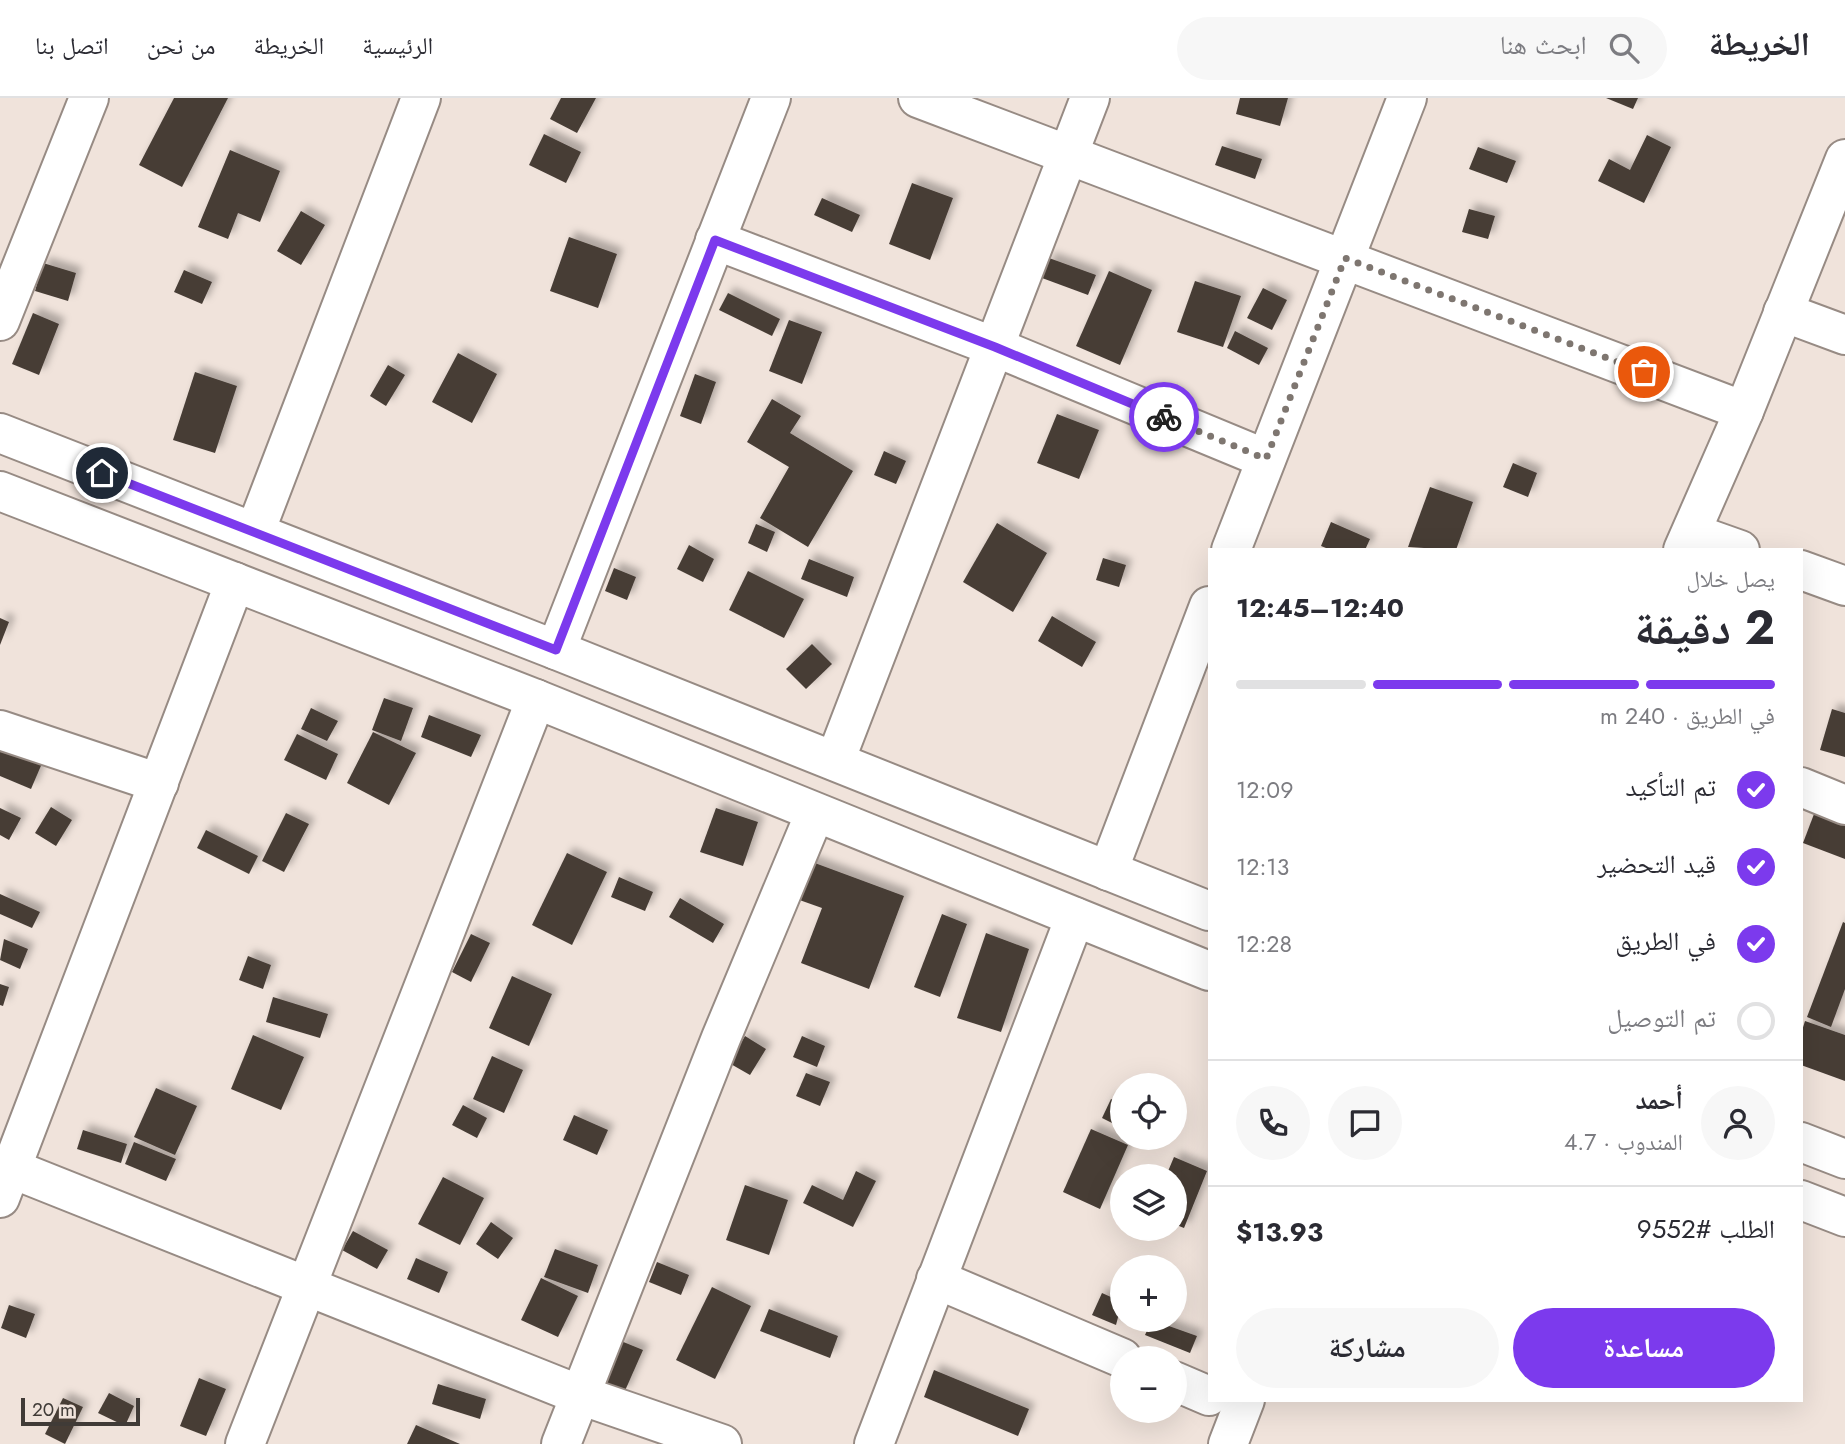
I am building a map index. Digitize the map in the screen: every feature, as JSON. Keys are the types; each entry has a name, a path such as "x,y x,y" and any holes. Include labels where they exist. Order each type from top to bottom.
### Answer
{"street":[{"path":"0,321 89,98"},
{"path":"254,532 421,98"},
{"path":"556,650 771,98"},
{"path":"918,98 1744,411"},
{"path":"835,761 1090,98"},
{"path":"1232,548 1407,98"},
{"path":"1728,548 1688,541 1744,411 1845,159"},
{"path":"715,240 995,347 1266,459"},
{"path":"1783,312 1845,335"},
{"path":"0,433 556,650 1208,911"},
{"path":"0,491 536,699 1208,971"},
{"path":"1803,571 1845,586"},
{"path":"235,582 4,1177 308,1287 580,1395 722,1444"},
{"path":"1108,871 1208,609"},
{"path":"245,1444 536,699"},
{"path":"0,730 159,783"},
{"path":"1803,788 1845,805"},
{"path":"561,1444 721,1038 815,813"},
{"path":"874,1444 1075,917"},
{"path":"1803,1143 1845,1159"},
{"path":"1803,1201 1845,1217"},
{"path":"936,1279 1110,1353"},
{"path":"1187,1388 1208,1399"}],"building":[{"path":"174,98 228,98 182,187 139,165"},
{"path":"561,98 596,98 577,133 550,119"},
{"path":"1240,98 1288,98 1280,126 1236,114"},
{"path":"1606,98 1638,98 1633,109"},
{"path":"544,134 581,152 566,183 529,165"},
{"path":"1647,135 1671,147 1644,203 1598,181 1609,159 1630,170"},
{"path":"1222,146 1262,159 1255,179 1215,165"},
{"path":"1478,147 1516,161 1507,183 1469,169"},
{"path":"230,150 280,171 260,222 238,213 228,239 198,227"},
{"path":"912,183 953,198 930,260 889,244"},
{"path":"822,198 860,215 852,232 814,215"},
{"path":"1469,209 1495,216 1488,239 1462,232"},
{"path":"301,211 325,225 301,265 277,251"},
{"path":"569,237 617,254 598,308 550,291"},
{"path":"1049,258 1096,275 1088,295 1042,278"},
{"path":"43,263 76,273 68,301 35,291"},
{"path":"184,270 212,282 202,304 174,292"},
{"path":"1109,271 1152,290 1120,365 1076,346"},
{"path":"1195,281 1241,296 1223,347 1177,332"},
{"path":"1263,288 1287,300 1272,330 1247,318"},
{"path":"728,293 780,319 772,336 719,310"},
{"path":"33,313 59,324 39,375 12,364"},
{"path":"789,320 822,332 802,384 769,371"},
{"path":"1235,331 1268,348 1259,365 1227,348"},
{"path":"458,353 497,374 472,423 432,402"},
{"path":"388,365 405,375 386,406 370,396"},
{"path":"195,372 237,386 215,453 173,440"},
{"path":"695,374 716,382 701,424 680,416"},
{"path":"772,399 801,416 790,433 853,471 808,547 760,518 789,467 747,442"},
{"path":"1057,414 1099,430 1079,479 1037,463"},
{"path":"884,451 906,461 896,484 874,475"},
{"path":"1513,463 1537,473 1528,497 1503,487"},
{"path":"1430,487 1473,502 1457,548 1408,547"},
{"path":"1331,522 1370,539 1366,548 1321,546"},
{"path":"997,523 1047,553 1013,612 963,582"},
{"path":"756,524 775,532 767,552 748,543"},
{"path":"689,545 714,559 703,582 677,569"},
{"path":"1103,558 1126,565 1119,587 1096,580"},
{"path":"809,559 854,577 847,597 801,579"},
{"path":"614,568 636,577 627,600 605,591"},
{"path":"748,571 804,599 784,638 729,610"},
{"path":"1052,616 1096,642 1082,667 1038,641"},
{"path":"0,618 9,622 0,645"},
{"path":"812,644 832,664 806,689 786,669"},
{"path":"384,698 413,708 401,741 372,730"},
{"path":"311,708 338,721 327,741 301,729"},
{"path":"1832,709 1845,713 1845,757 1820,750"},
{"path":"429,715 481,735 471,757 421,737"},
{"path":"373,732 416,753 389,805 347,783"},
{"path":"297,734 338,754 326,780 284,760"},
{"path":"0,743 43,761 31,789 0,776"},
{"path":"51,807 72,820 56,846 35,833"},
{"path":"0,808 21,818 9,840 0,835"},
{"path":"716,808 758,822 743,866 700,852"},
{"path":"286,813 309,824 284,872 262,861"},
{"path":"1814,814 1845,826 1845,859 1803,843"},
{"path":"206,830 258,856 249,874 197,848"},
{"path":"567,853 607,872 572,945 532,925"},
{"path":"804,859 904,896 869,989 801,963 822,908 791,897"},
{"path":"619,877 653,892 645,911 611,897"},
{"path":"0,894 40,912 32,928 0,914"},
{"path":"680,898 724,924 713,943 669,917"},
{"path":"942,914 967,924 940,997 914,987"},
{"path":"1843,922 1845,989 1831,1027 1807,1017"},
{"path":"986,933 1029,949 1001,1032 957,1018"},
{"path":"471,934 490,943 471,982 452,972"},
{"path":"4,939 28,949 20,969 0,960"},
{"path":"248,956 271,965 263,989 239,980"},
{"path":"512,976 552,994 529,1046 489,1028"},
{"path":"0,984 9,987 3,1006 0,1005"},
{"path":"273,997 328,1014 320,1038 266,1022"},
{"path":"1805,1021 1845,1035 1845,1081 1803,1066"},
{"path":"253,1035 304,1057 281,1110 231,1089"},
{"path":"745,1036 766,1049 750,1075 729,1063"},
{"path":"802,1036 825,1046 817,1067 793,1057"},
{"path":"492,1056 523,1070 504,1113 473,1099"},
{"path":"806,1073 830,1082 820,1106 796,1096"},
{"path":"156,1088 197,1106 175,1155 134,1137"},
{"path":"1110,1101 1110,1122 1102,1118"},
{"path":"463,1105 487,1118 477,1138 452,1125"},
{"path":"574,1115 608,1130 597,1155 563,1140"},
{"path":"1091,1129 1110,1137 1110,1150 1126,1150 1120,1164 1110,1164 1110,1186 1100,1209 1063,1192"},
{"path":"83,1130 127,1144 121,1163 77,1149"},
{"path":"134,1142 176,1159 166,1181 125,1164"},
{"path":"1174,1157 1207,1171 1187,1221 1187,1164 1171,1164"},
{"path":"856,1171 876,1181 853,1227 803,1203 812,1185 843,1200"},
{"path":"443,1177 484,1198 460,1245 418,1224"},
{"path":"745,1185 788,1200 769,1255 726,1240"},
{"path":"491,1222 513,1238 498,1259 476,1244"},
{"path":"353,1231 388,1250 377,1269 342,1250"},
{"path":"555,1249 598,1265 588,1293 544,1277"},
{"path":"416,1258 448,1272 439,1293 407,1279"},
{"path":"657,1262 689,1275 681,1295 649,1282"},
{"path":"541,1278 578,1296 558,1337 521,1320"},
{"path":"712,1287 751,1306 715,1379 676,1360"},
{"path":"1102,1293 1110,1297 1110,1322 1092,1315"},
{"path":"9,1305 35,1314 26,1338 1,1328"},
{"path":"769,1309 838,1336 830,1358 760,1331"},
{"path":"1146,1332 1186,1332 1197,1336 1190,1353 1187,1352 1187,1346 1172,1346 1145,1335"},
{"path":"621,1341 643,1350 624,1393 602,1383"},
{"path":"934,1370 1029,1409 1018,1436 924,1397"},
{"path":"199,1378 226,1389 206,1436 180,1426"},
{"path":"438,1384 486,1399 480,1419 432,1404"},
{"path":"109,1393 134,1406 125,1426 98,1413"},
{"path":"63,1398 83,1407 65,1444 45,1434"},
{"path":"416,1425 460,1444 407,1444"}],"way so far":[{"path":"1164,417 1266,459 1345,258 1644,372"}],"route":[{"path":"102,473 556,650 715,240 995,347 1164,417"}]}
